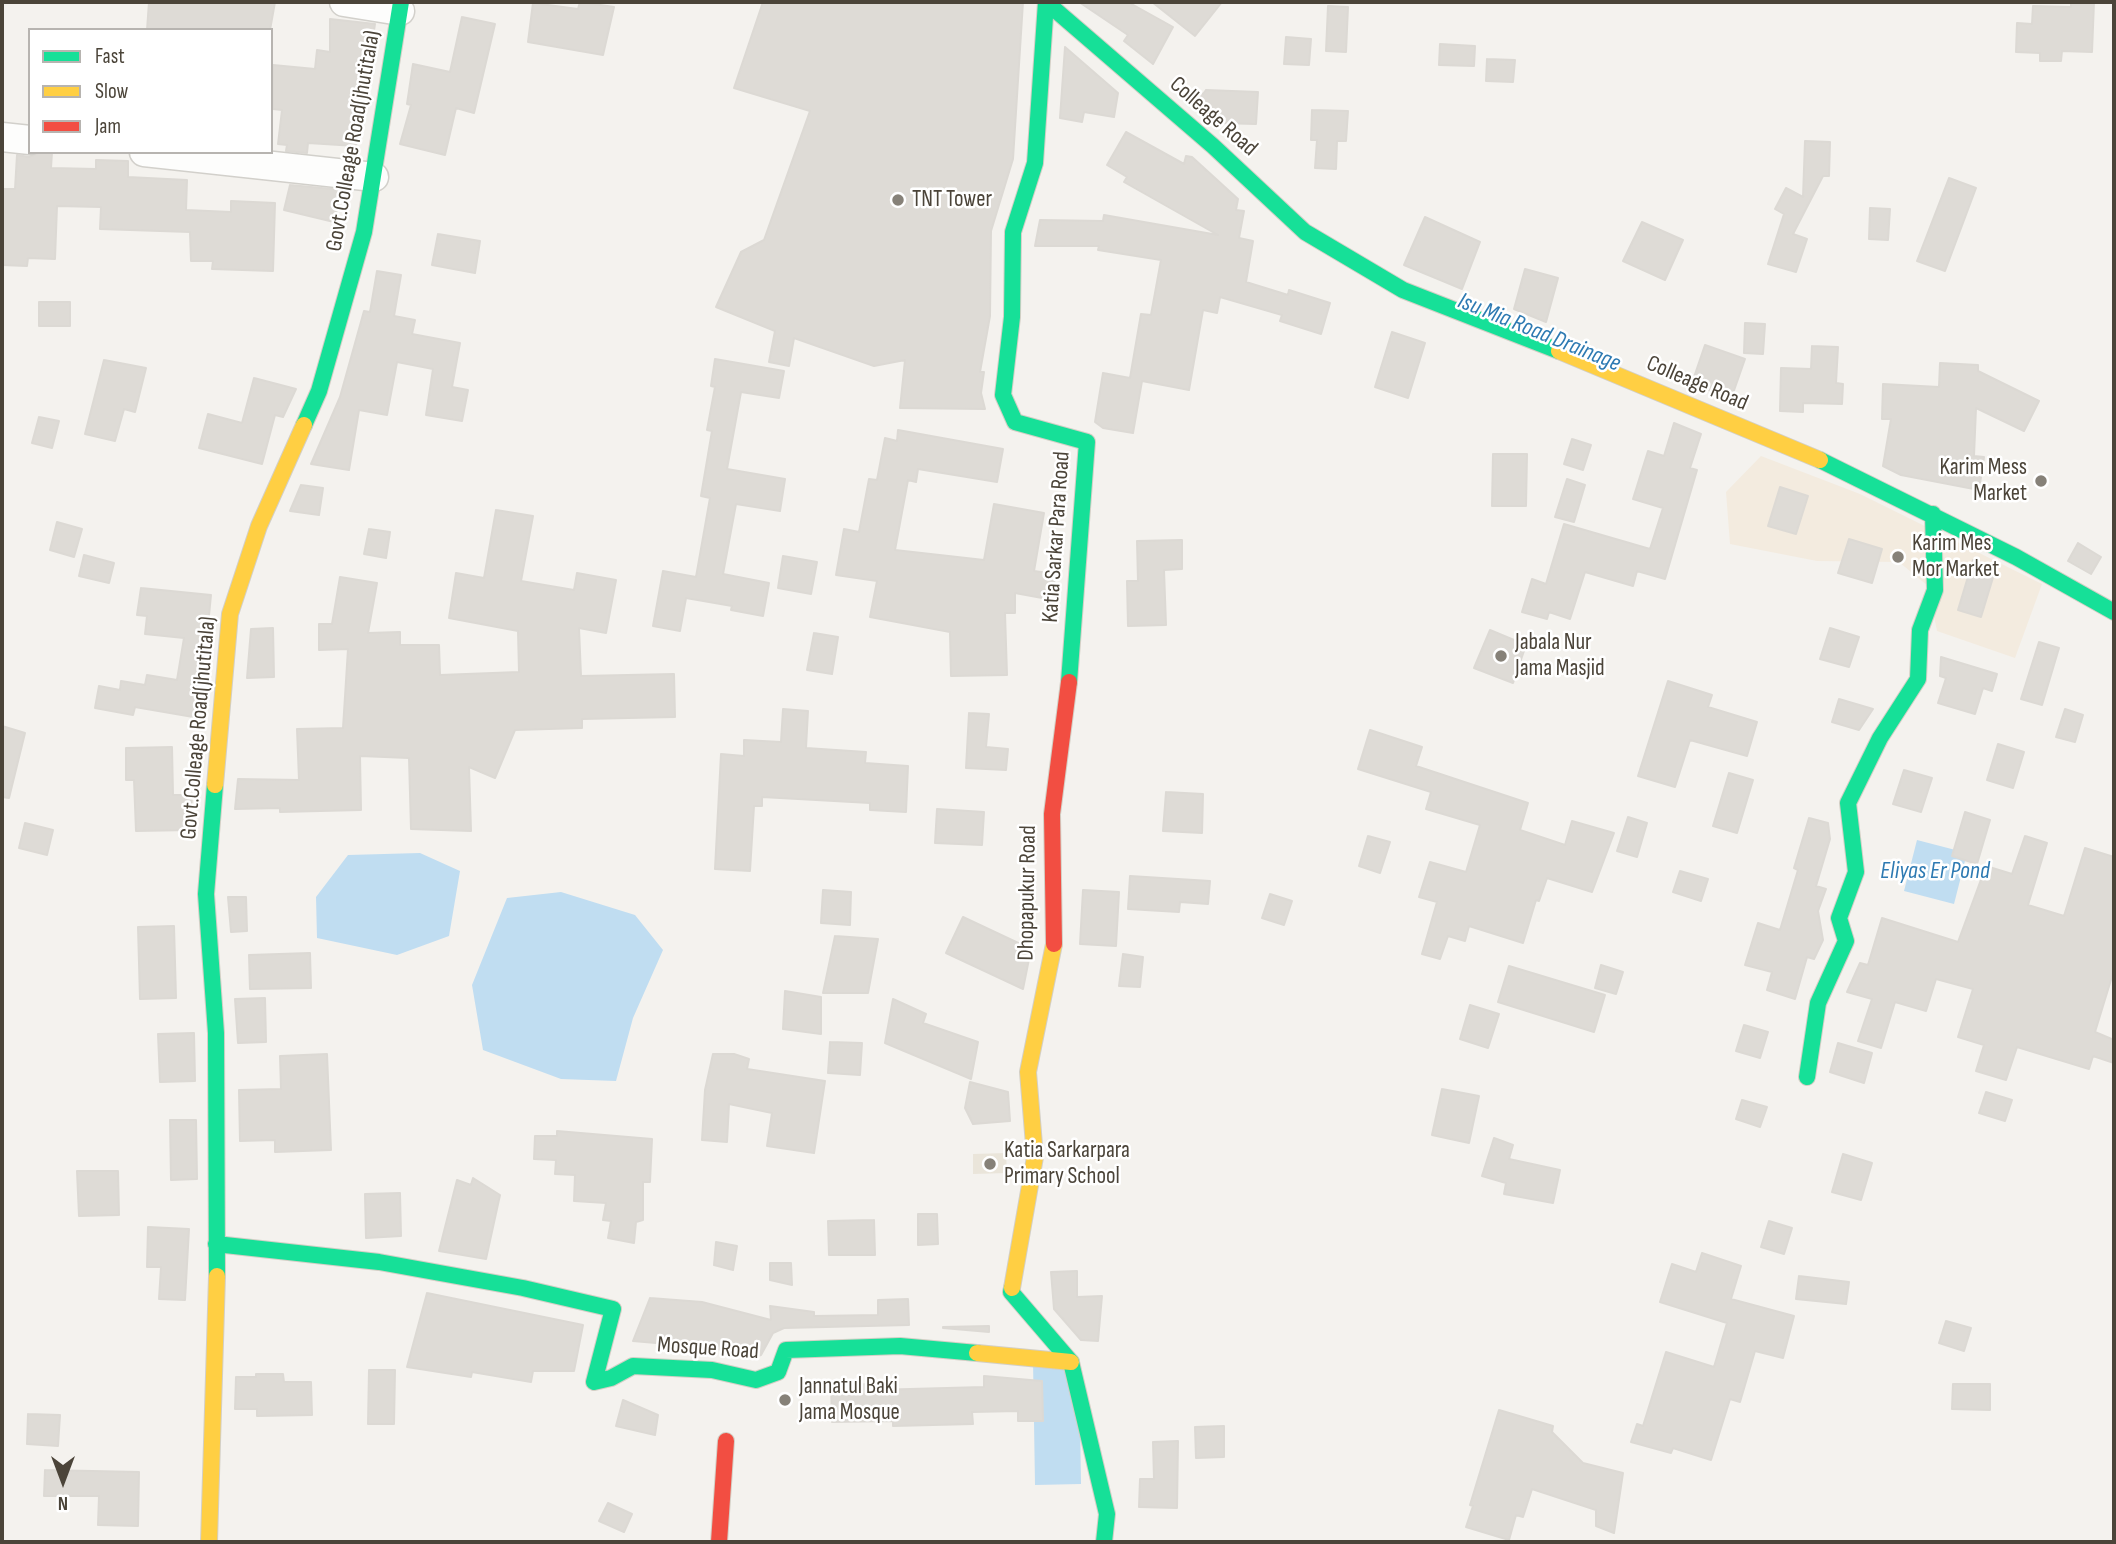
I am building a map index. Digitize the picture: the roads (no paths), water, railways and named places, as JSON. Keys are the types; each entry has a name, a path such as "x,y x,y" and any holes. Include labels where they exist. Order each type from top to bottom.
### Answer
{"street":[{"path":"344,2 401,6"},
{"name":"Colleage Road","path":"1046,2 1213,146 1305,232 1403,290 1494,324 1818,459 1933,514 2114,612"},
{"name":"Katia Sarkar Para Road","path":"1046,2 1035,163 1013,232 1012,317 1003,395 1015,422 1087,442 1066,718"},
{"name":"Govt.Colleage Road(jhutitala)","path":"209,1542 219,1211 216,1033 206,894 230,614 259,526 319,391 365,232 401,6"},
{"path":"2,137 28,140"},
{"path":"162,154 374,177"},
{"path":"1807,1077 1818,1003 1846,941 1839,918 1856,872 1848,803 1880,738 1918,679 1920,630 1935,590 1933,514"},
{"name":"Dhopapukur Road","path":"1066,718 1052,814 1054,948 1028,1072 1035,1157 1011,1293 1071,1362 1107,1514 1104,1542"},
{"name":"Mosque Road","path":"216,1244 379,1262 523,1288 612,1309 594,1382 611,1378 633,1366 712,1370 756,1380 778,1372 786,1350 900,1346 1071,1362"},
{"path":"719,1542 726,1441"}],"water":[{"name":"Eliyas Er Pond","path":"1917,840 1967,853 1954,904 1904,891"},
{"path":"420,853 460,871 449,936 397,955 317,938 316,897 348,855"},
{"path":"561,892 635,915 663,950 633,1018 616,1081 561,1079 483,1050 472,985 507,898"},
{"path":"1033,1360 1079,1360 1081,1484 1035,1485"}],"place":[{"name":"TNT Tower","path":"898,200"},
{"name":"Karim Mess Market","path":"2041,481"},
{"name":"Karim Mes Mor Market","path":"1898,557"},
{"name":"Jabala Nur Jama Masjid","path":"1501,656"},
{"name":"Katia Sarkarpara Primary School","path":"990,1164"},
{"name":"Jannatul Baki Jama Mosque","path":"785,1400"}],"water label":[{"name":"Isu Mia Road Drainage","path":"1539,333"}]}
